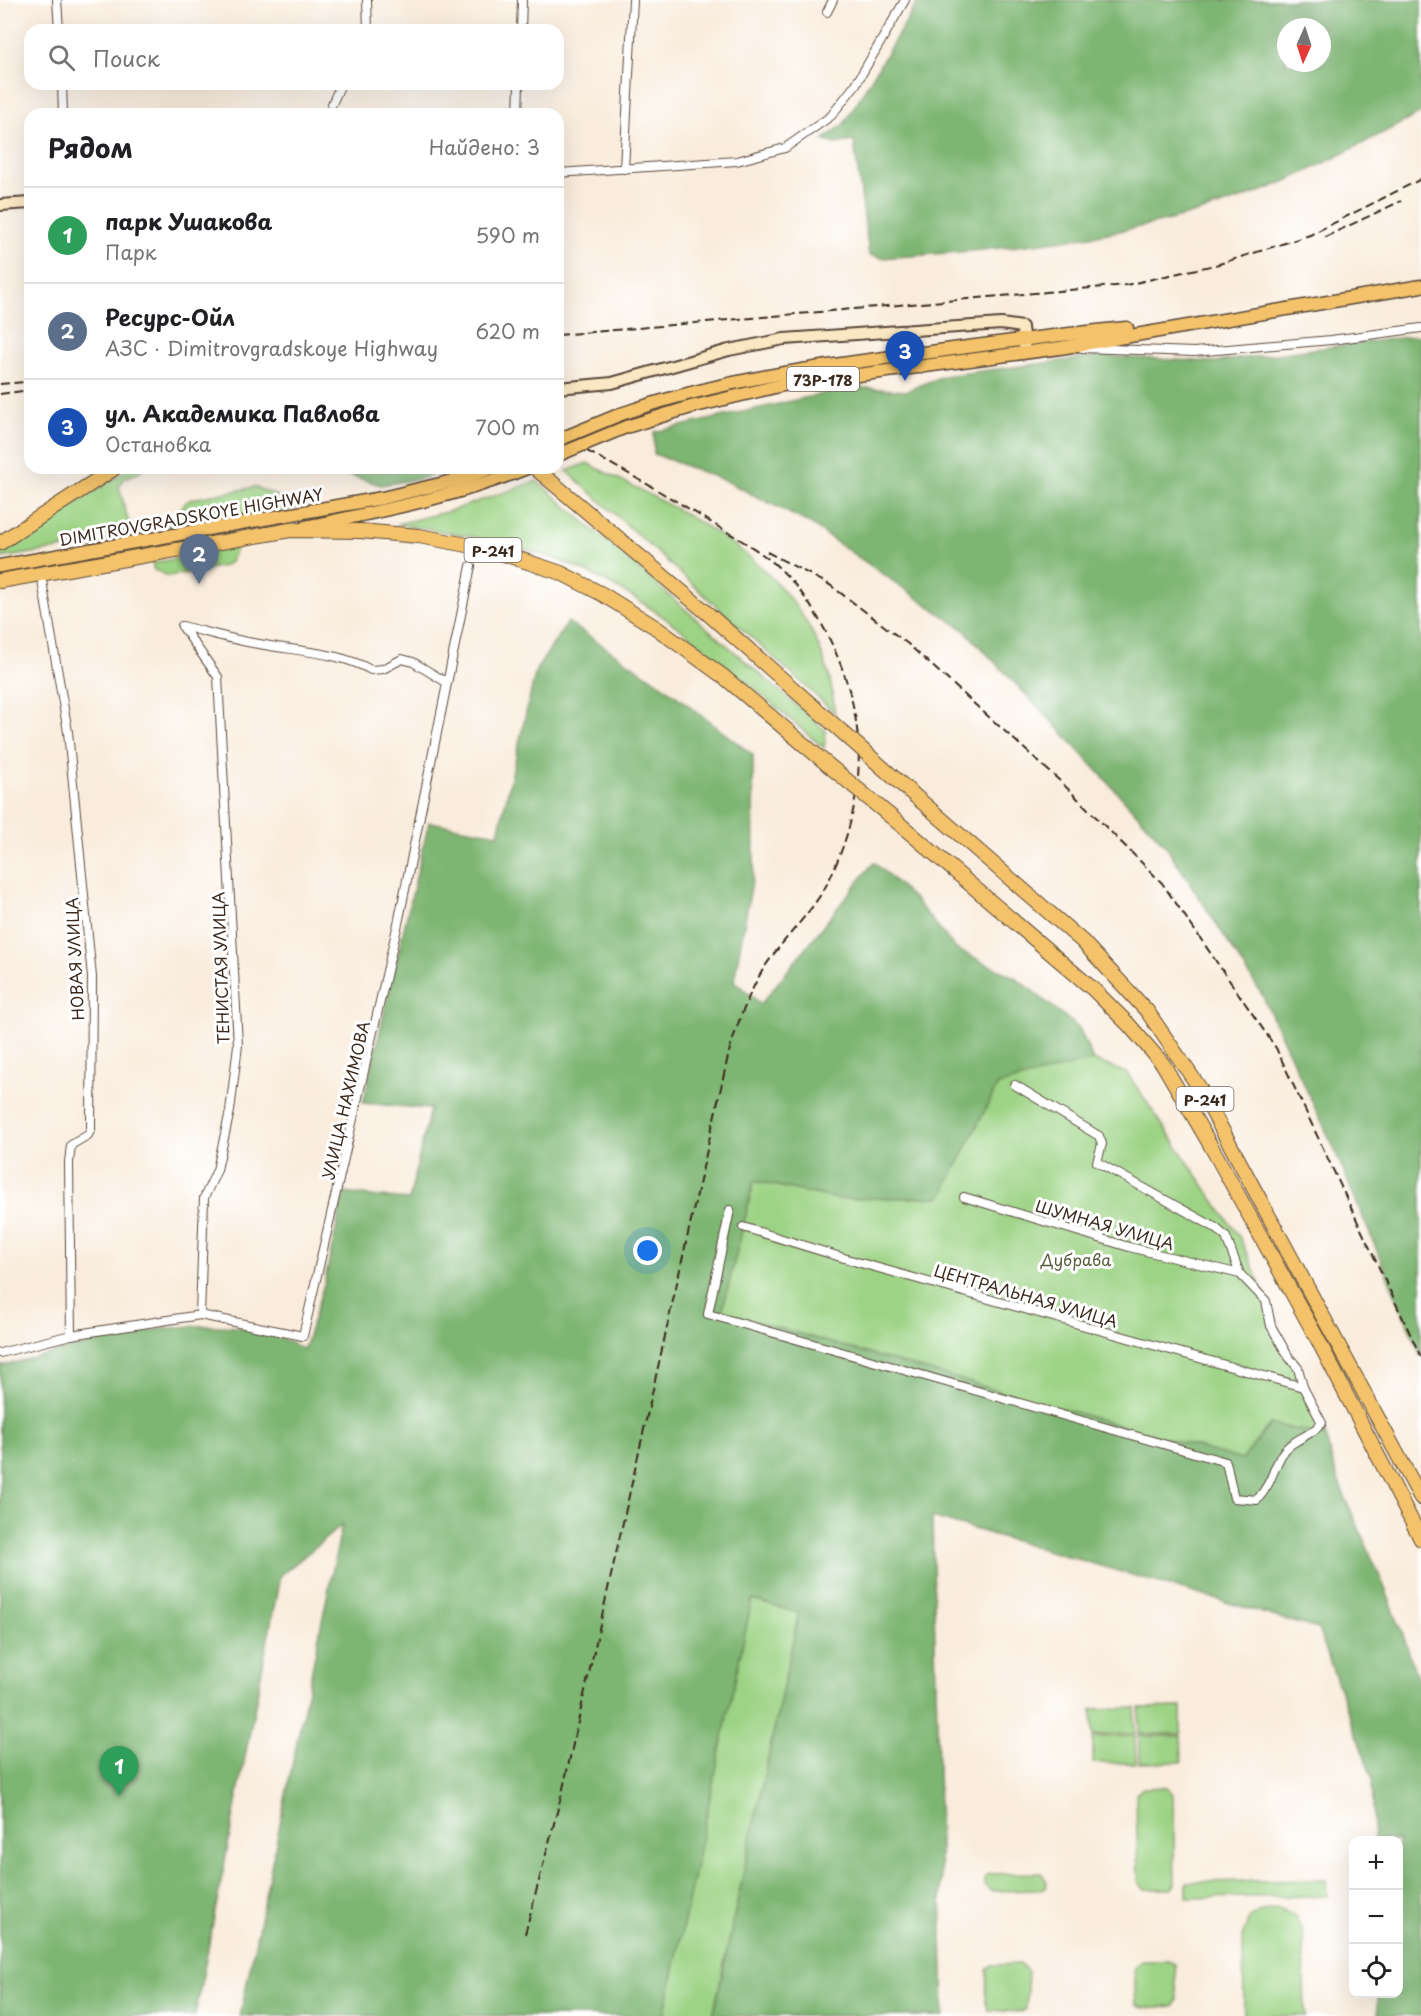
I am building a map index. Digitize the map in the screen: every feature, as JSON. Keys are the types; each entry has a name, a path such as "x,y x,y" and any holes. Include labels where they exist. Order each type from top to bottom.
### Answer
{"highway":[{"path":"0,543 106,474"},
{"name":"Р-241","path":"542,474 697,604 1082,941 1147,1011 1199,1088 1421,1498"},
{"name":"Р-241","path":"290,530 360,531 419,536 489,549 561,573 602,594 655,627 724,677 896,820 1094,990 1130,1025 1163,1064 1318,1340 1421,1539"},
{"name":"DIMITROVGRADSKOYE HIGHWAY","path":"0,581 290,530"}],"main road":[{"path":"1187,324 1348,300 1421,286"},
{"name":"73Р-178","path":"564,453 626,427 691,406 783,385 1024,346 1060,348 1187,324"},
{"name":"73Р-178","path":"564,438 621,414 695,390 745,378 1024,346 1187,324"},
{"name":"DIMITROVGRADSKOYE HIGHWAY","path":"0,566 370,500 471,474"},
{"name":"DIMITROVGRADSKOYE HIGHWAY","path":"290,530 432,500 488,484 512,474"}],"street":[{"path":"57,0 59,24"},
{"path":"367,0 368,24"},
{"path":"521,24 522,0"},
{"path":"624,169 633,0"},
{"path":"827,12 833,0"},
{"path":"564,173 737,161 775,151 798,141 831,116 856,84 904,0"},
{"path":"62,90 63,108"},
{"path":"332,104 338,90"},
{"path":"518,108 519,90"},
{"path":"0,205 24,203"},
{"path":"564,386 612,382 739,348 800,337 1001,324 1022,327 1024,346"},
{"path":"1060,348 1194,352 1331,340 1421,328"},
{"path":"1146,351 1142,338 1152,331"},
{"name":"УЛИЦА НАХИМОВА","path":"0,1353 71,1335 200,1316 303,1336 399,919 471,566"},
{"name":"НОВАЯ УЛИЦА","path":"41,575 68,732 92,977 91,1129 88,1135 71,1145 69,1162 71,1335"},
{"name":"ТЕНИСТАЯ УЛИЦА","path":"200,1316 204,1198 219,1160 230,1111 238,1045 218,677 182,626 255,644 340,659 360,664 371,670 383,669 402,659 446,682"},
{"path":"730,1210 708,1314 1226,1462 1234,1498 1257,1500 1270,1484 1282,1453 1295,1440 1313,1433 1322,1423 1303,1387 1298,1368 1288,1356 1271,1326 1266,1301 1240,1274 1226,1237 1216,1228 1097,1162 1102,1144 1099,1136 1015,1085"},
{"name":"ШУМНАЯ УЛИЦА","path":"964,1197 1129,1247 1240,1274"},
{"name":"ЦЕНТРАЛЬНАЯ УЛИЦА","path":"743,1227 857,1262 1303,1387"}],"green space":[{"path":"919,0 1421,0 1421,113 1291,179 1193,214 1142,226 1038,244 882,258 869,255 854,141 835,144 823,140 844,124"},
{"path":"1421,335 1421,1356 1333,1146 1261,993 1166,846 1063,733 964,630 807,522 726,481 654,454 654,432 853,387 906,391 943,376 1100,356 1215,362"},
{"path":"587,463 697,521 732,544 763,569 790,598 812,632 828,672 835,713 567,471"},
{"path":"121,474 135,474 124,478 119,487 131,531 151,527 148,535 0,558 0,553"},
{"path":"345,474 435,474 425,478 381,485"},
{"path":"537,481 826,731 824,748 707,649 645,604 612,585 556,559 511,545 397,524 450,511"},
{"path":"255,487 298,504 295,509 170,531 167,528 185,503 191,499"},
{"path":"237,547 230,562 224,566 168,576 154,570 152,563"},
{"path":"568,622 662,685 753,755 754,870 734,981 761,1004 874,862 915,900 956,949 1016,978 1079,1028 1093,1060 998,1085 941,1197 838,1199 754,1181 722,1312 1242,1460 1270,1424 1326,1436 1338,1480 1398,1620 1421,1693 1421,2016 1378,2016 1378,1998 1403,1998 1403,1836 1374,1836 1372,1778 1318,1629 932,1517 944,2016 713,2016 799,1613 752,1600 664,2016 240,2016 342,1525 280,1576 195,2016 0,2016 0,1366 135,1333 205,1326 239,1327 271,1334 304,1349 324,1284 344,1193 409,1200 430,1109 363,1103 429,822 498,834 536,670"},
{"name":"Дубрава","path":"1093,1060 1127,1073 1240,1238 1326,1436 1270,1424 1242,1460 722,1312 754,1181 838,1199 941,1197 998,1084"},
{"path":"751,1600 799,1612 713,2016 664,2016"},
{"path":"1181,1707 1181,1734 1139,1734 1139,1708"},
{"path":"1135,1708 1135,1734 1093,1735 1092,1709"},
{"path":"1135,1736 1136,1763 1093,1763 1093,1737"},
{"path":"1139,1736 1181,1736 1182,1762 1139,1763"},
{"path":"1167,1787 1173,1794 1175,1885 1171,1889 1144,1889 1138,1881 1136,1794 1143,1788"},
{"path":"1041,1873 1047,1882 1046,1887 1041,1890 991,1891 984,1885 984,1878 989,1874"},
{"path":"1326,1880 1327,1896 1187,1898 1187,1882"},
{"path":"1279,1908 1296,1917 1303,1932 1305,2016 1244,2016 1243,1934 1249,1919 1258,1912"},
{"path":"1141,1961 1168,1961 1175,1964 1177,2000 1173,2006 1142,2008 1136,2005 1134,1967"},
{"path":"1020,1964 1028,1971 1026,2009 1020,2012 988,2010 986,2003 987,1969 992,1965"}],"railway":[{"path":"564,334 1126,285 1219,264 1310,235 1421,179"},
{"path":"1325,237 1401,201"},
{"path":"0,384 24,382"},
{"path":"0,394 24,391"},
{"path":"525,1934 562,1793 729,1052 743,1011 761,973 815,903 830,878 843,848 852,817 859,758 857,728 842,668 817,616 785,574 766,557 739,539 636,478 564,439"},
{"path":"767,552 830,585 908,644 1060,781 1162,883 1276,1048 1421,1357"}],"place":[{"name":"ул. Академика Павлова","path":"905,381"},
{"name":"Ресурс-Ойл","path":"199,584"},
{"name":"парк Ушакова","path":"119,1796"}]}
